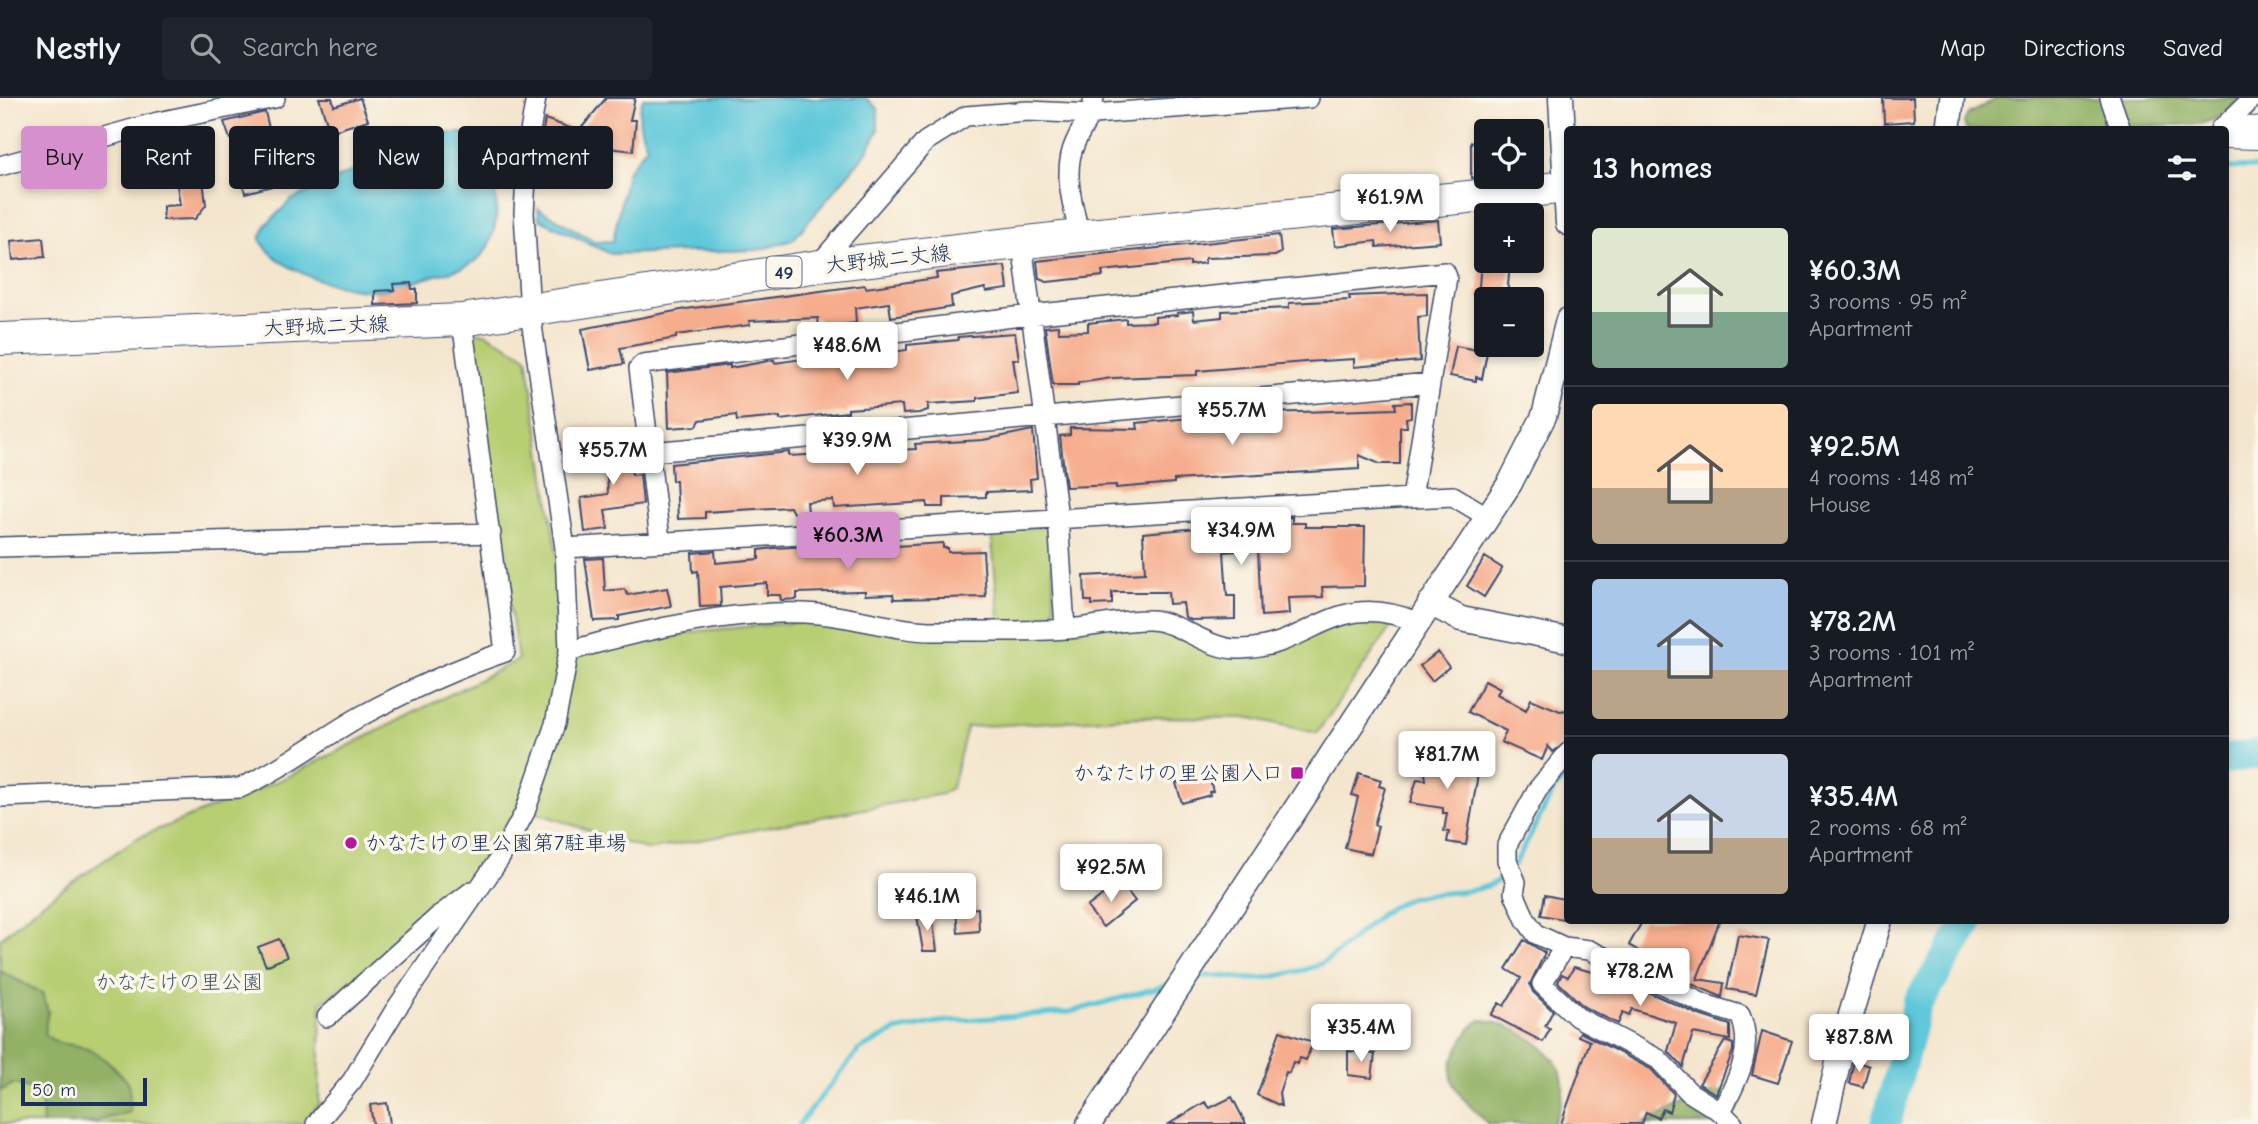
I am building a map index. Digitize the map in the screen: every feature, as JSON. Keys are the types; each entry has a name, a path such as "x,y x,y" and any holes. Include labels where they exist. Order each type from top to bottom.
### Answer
{"main road":[{"path":"2229,132 2258,133"},
{"name":"大野城二丈線","path":"0,340 462,320 530,312 826,265 1080,236 1564,187"}],"street":[{"path":"0,166 158,122 275,98"},
{"path":"316,1124 352,1081 500,858 525,812 555,724 569,651 565,548 530,312 524,213 528,143 536,98"},
{"path":"826,265 826,256 926,141 966,116 1093,106 1309,98"},
{"path":"1560,98 1564,149"},
{"path":"1948,126 1952,98"},
{"path":"2110,98 2120,126"},
{"path":"2224,126 2253,98"},
{"path":"1080,236 1069,176 1074,144 1093,106"},
{"path":"1022,244 1058,517 1065,629"},
{"path":"660,540 639,368 643,364 1030,315 1445,272 1447,277 1412,498"},
{"path":"0,797 240,788 266,777 360,717 468,665 505,652 462,320"},
{"path":"1089,1124 1423,612 1488,517 1529,449 1544,416 1564,346"},
{"path":"650,452 1430,383"},
{"path":"565,548 660,540 1452,496 1488,517"},
{"path":"0,547 491,533"},
{"path":"569,651 673,627 759,614 818,614 930,631 1065,629 1152,620 1239,650 1287,638 1347,612 1423,612 1564,639"},
{"path":"1564,758 1538,789 1507,845 1507,860 1516,882 1514,892 1536,934 1564,947 1589,950 1704,1004 1740,1015 1747,1033 1744,1056 1727,1118 1689,1093 1658,1059 1577,1017 1542,984 1564,947"},
{"path":"327,1017 440,915 479,887"},
{"path":"1824,1124 1843,1041 1879,924"}],"green space":[{"path":"1998,98 2242,98 2215,119 2200,124 1965,126 1968,114"},
{"name":"かなたけの里公園","path":"471,333 485,333 527,357 558,563 561,613 558,657 700,631 811,621 1150,626 1225,654 1348,617 1393,618 1392,625 1317,733 1252,718 1139,717 967,727 952,787 942,794 648,850 519,807 484,867 368,971 321,1002 319,1105 303,1124 0,1124 0,939 41,904 137,838 285,778 518,660"},
{"path":"1050,526 1055,612 1044,624 1000,626 991,530"},
{"path":"0,971 42,993 48,1011 44,1034 56,1042 79,1046 98,1054 129,1083 130,1112 86,1124 43,1124 41,1091 13,1084 0,1091"},
{"path":"1481,1020 1504,1025 1529,1038 1541,1046 1558,1066 1563,1089 1553,1124 1488,1124 1456,1089 1451,1070 1454,1058 1469,1031"},
{"path":"1714,1092 1725,1092 1728,1124 1641,1124"}],"water":[{"path":"643,98 866,98 878,109 878,131 866,153 793,240 759,250 611,254 539,219 538,208 596,242 613,241 627,172 647,146 640,122"},
{"path":"458,133 458,189 495,189 494,232 480,257 471,264 393,288 364,290 313,278 296,270 269,251 260,239 266,225 291,200 314,189 339,189 339,178 353,171 353,189 444,189 444,134"}],"building":[{"path":"319,98 332,98 334,106 360,98 368,120 339,129 339,126 328,126"},
{"path":"606,98 635,98 630,120 636,120 633,151 613,149 613,126 583,126"},
{"path":"1883,98 1913,98 1914,121 1884,123"},
{"path":"265,112 268,126 229,126 229,136 224,122"},
{"path":"545,119 565,126 544,126"},
{"path":"1471,142 1474,142 1474,178 1471,178"},
{"path":"178,189 204,189 206,205 195,219 163,220 163,206 180,205"},
{"path":"244,189 260,189 245,193"},
{"path":"1438,220 1440,242 1377,247 1376,241 1335,246 1333,229"},
{"path":"1279,235 1281,253 1275,256 1205,258 1205,263 1190,265 1190,262 1102,271 1103,276 1047,282 1039,279 1037,261"},
{"path":"43,238 45,257 13,260 11,241"},
{"path":"1005,266 1008,289 986,292 985,288 951,296 952,307 891,317 889,303 855,308 856,323 819,328 818,318 749,321 750,325 676,335 676,338 620,348 624,364 590,370 582,329 686,309 865,285 866,288 937,278 936,273"},
{"path":"1480,273 1509,273 1508,287 1479,287"},
{"path":"411,283 412,289 417,289 417,303 375,305 375,291 394,290 393,284"},
{"path":"1427,293 1427,316 1418,317 1420,361 1354,367 1354,359 1305,362 1197,371 1197,375 1112,378 1078,385 1053,385 1045,327 1058,326 1059,332 1088,331 1088,323 1126,319 1126,323 1155,322 1155,317 1193,311 1194,320 1222,317 1222,311 1289,308 1289,303 1350,300 1349,296"},
{"path":"1015,333 1019,359 1013,359 1018,393 977,398 977,401 928,404 928,410 919,413 903,414 902,405 848,409 848,412 780,420 780,417 737,421 736,415 700,420 697,426 669,428 667,373 730,365 730,368 774,360 775,363 803,359 802,356 864,350 864,356 907,350 907,345 958,340 958,337"},
{"path":"1456,346 1474,349 1474,357 1486,357 1482,379 1476,377 1476,381 1450,376"},
{"path":"1411,402 1411,417 1406,418 1407,427 1400,427 1400,464 1380,464 1359,455 1359,469 1174,480 1174,483 1116,488 1116,485 1066,487 1060,436 1070,435 1070,428 1138,429 1137,423 1201,417 1268,420 1268,413 1396,409 1395,403"},
{"path":"1033,430 1037,478 1030,479 1031,490 986,492 986,497 944,498 944,507 927,507 927,502 834,508 833,500 807,502 808,512 793,513 790,507 705,512 705,518 678,519 676,481 672,481 671,464 789,452 789,456 916,449 915,444 983,440"},
{"path":"623,436 624,443 628,443 632,475 640,474 643,504 605,510 608,529 585,532 581,498 608,494 605,438"},
{"path":"1292,517 1292,523 1305,523 1305,527 1365,527 1364,586 1322,587 1323,597 1288,598 1289,614 1261,616 1258,549 1224,552 1227,596 1235,596 1235,619 1191,620 1185,617 1183,603 1169,604 1168,592 1112,592 1112,604 1092,605 1092,601 1085,601 1084,576 1145,573 1143,533 1198,528 1277,527 1276,518"},
{"path":"880,542 881,547 943,543 943,548 948,548 948,552 983,551 986,597 894,599 893,594 865,595 865,591 858,591 797,593 797,599 781,600 780,595 767,595 767,583 720,587 721,606 700,607 698,571 693,572 692,553 715,551 716,563 759,559 759,550 774,548"},
{"path":"1485,557 1502,568 1484,597 1467,586"},
{"path":"603,558 605,591 624,589 628,595 667,588 671,606 619,616 619,620 594,621 585,559"},
{"path":"1438,652 1449,667 1432,681 1420,666"},
{"path":"1485,680 1500,688 1497,694 1526,710 1531,699 1564,710 1564,744 1553,752 1548,746 1542,760 1501,742 1506,731 1468,712"},
{"path":"1454,744 1458,771 1478,774 1466,845 1447,842 1449,832 1444,831 1447,813 1443,813 1443,808 1410,803 1417,779 1426,780 1422,753 1428,752 1427,748"},
{"path":"1359,773 1381,780 1379,786 1385,788 1374,825 1378,826 1371,854 1345,848 1358,797 1352,795"},
{"path":"1204,774 1205,779 1209,777 1213,791 1209,792 1210,795 1182,803 1176,783"},
{"path":"1120,882 1135,901 1103,927 1087,907"},
{"path":"1545,895 1564,899 1564,919 1541,915"},
{"path":"978,908 979,931 958,933 956,910"},
{"path":"932,915 937,951 923,951 917,916"},
{"path":"1641,924 1718,924 1697,979 1724,983 1722,997 1682,980 1689,969 1662,965 1629,945"},
{"path":"1738,935 1769,940 1756,994 1727,989"},
{"path":"279,939 287,957 266,966 258,947"},
{"path":"1524,940 1545,953 1530,984 1533,992 1553,1011 1545,1026 1550,1029 1543,1042 1491,1015 1499,1003 1504,1006 1521,978 1506,969"},
{"path":"1574,967 1624,981 1699,1015 1730,1025 1730,1040 1693,1033 1683,1067 1668,1051 1676,1023 1632,1009 1629,1015 1623,1012 1618,1024 1584,1007 1558,982 1562,974 1568,977"},
{"path":"1280,1031 1313,1042 1306,1060 1299,1058 1297,1064 1293,1062 1289,1073 1286,1072 1279,1093 1281,1106 1257,1095"},
{"path":"1762,1031 1792,1041 1778,1083 1752,1075"},
{"path":"1580,1032 1651,1069 1674,1094 1669,1112 1663,1109 1658,1118 1646,1112 1642,1124 1561,1124 1590,1041 1578,1036"},
{"path":"1725,1041 1733,1044 1733,1051 1716,1094 1699,1084"},
{"path":"1348,1051 1375,1054 1372,1078 1348,1075"},
{"path":"1854,1061 1869,1066 1863,1087 1849,1083"},
{"path":"1232,1097 1246,1124 1169,1124 1205,1102 1210,1108"},
{"path":"387,1103 390,1124 373,1124 370,1105"}],"waterway":[{"path":"2229,168 2258,167"},
{"path":"2229,759 2258,754"},
{"path":"1515,864 1554,790 1564,779"},
{"path":"1194,978 1211,976 1257,979 1304,970 1319,964 1345,947 1393,906 1420,896 1485,887 1508,872"},
{"path":"1886,1124 1917,1004 1967,924"},
{"path":"799,1124 859,1050 895,1031 938,1022 1070,1012 1171,984"}],"place":[{"name":"かなたけの里公園入口","path":"1297,773"},
{"name":"かなたけの里公園第7駐車場","path":"351,843"}]}
